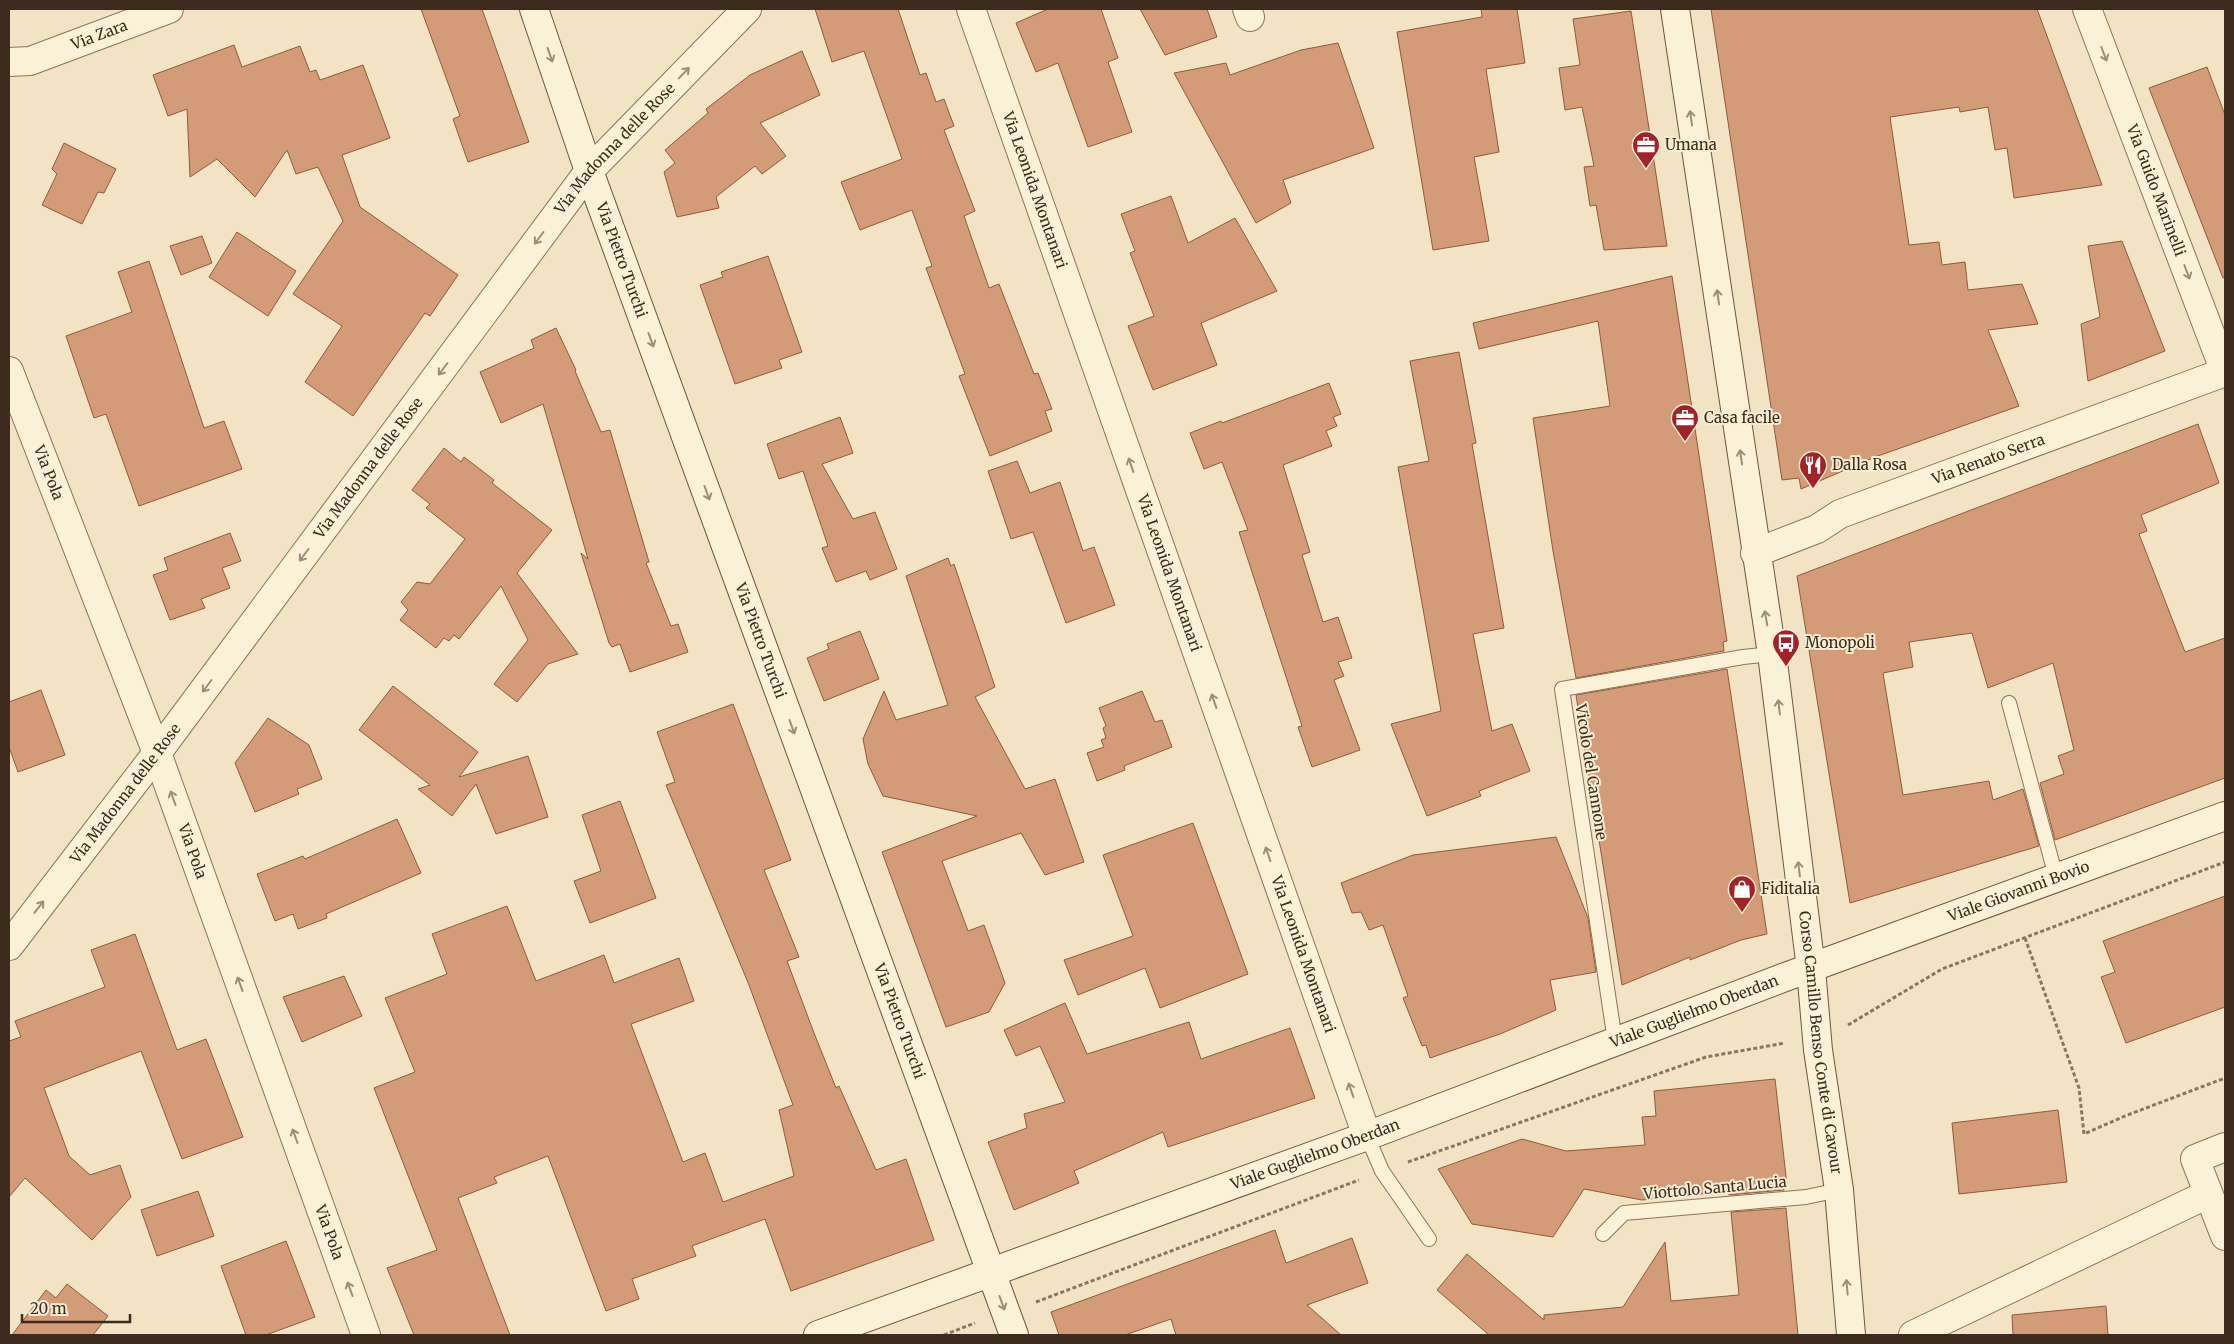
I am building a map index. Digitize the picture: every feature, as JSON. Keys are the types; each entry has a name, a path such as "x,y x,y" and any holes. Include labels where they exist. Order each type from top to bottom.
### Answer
{"street":[{"name":"Via Zara","path":"19,61 169,9"},
{"name":"Via Pietro Turchi","path":"534,9 589,171 1014,1335"},
{"name":"Via Madonna delle Rose","path":"9,946 157,753 589,171 747,9"},
{"name":"Via Leonida Montanari","path":"971,9 1368,1136"},
{"name":"Corso Camillo Benso Conte di Cavour","path":"1675,9 1772,654 1811,969 1818,1050 1838,1190 1851,1335"},
{"name":"Via Guido Marinelli","path":"2087,9 2225,372"},
{"path":"9,80 19,61"},
{"name":"Via Pola","path":"9,371 157,753 366,1335"},
{"name":"Via Renato Serra","path":"1756,553 1818,528 1840,514 2225,372"},
{"name":"Viale Giovanni Bovio","path":"1811,969 2225,816"},
{"name":"Viale Guglielmo Oberdan","path":"818,1335 1368,1136 1811,969"},
{"path":"2225,1147 2195,1159 2225,1236"},
{"path":"1913,1335 2208,1194"}],"lane":[{"name":"Vicolo del Cannone","path":"1616,1041 1562,689 1743,657 1772,654"},
{"path":"2009,702 2056,877"},
{"path":"1368,1136 1382,1171 1429,1239"},
{"name":"Viottolo Santa Lucia","path":"1603,1234 1624,1213 1806,1197 1838,1190"}],"path":[{"path":"1818,1050 1854,1021 1942,968 2225,862"},
{"path":"2025,938 2079,1088 2084,1134 2125,1116 2225,1078"}],"building":[{"path":"421,9 482,9 529,142 468,162 453,119 460,116"},
{"path":"815,9 898,9 920,75 926,73 936,102 944,99 954,126 944,130 975,211 964,216 989,288 999,284 1034,374 1038,373 1052,409 1045,411 1052,431 990,456 959,376 965,374 926,268 932,266 912,210 860,230 841,182 902,159 864,51 832,62"},
{"path":"1048,9 1101,9 1118,58 1108,62 1132,132 1088,147 1058,63 1036,72 1016,23"},
{"path":"1140,9 1207,9 1217,37 1165,55"},
{"path":"1481,9 1517,9 1525,63 1486,69 1499,152 1474,157 1489,241 1433,250 1397,32 1482,17"},
{"path":"1711,9 2037,9 2102,185 2014,198 2007,148 1995,150 1988,107 1960,112 1959,107 1890,117 1909,245 1939,242 1942,265 1965,262 1968,290 2022,284 2038,324 1988,330 2019,406 1875,457 1801,489 1799,478 1782,480"},
{"path":"1631,11 1667,246 1604,250 1596,205 1590,206 1584,167 1594,166 1582,107 1565,110 1559,68 1580,65 1573,19"},
{"path":"1338,43 1374,148 1283,180 1291,203 1256,223 1174,73 1226,63 1230,75 1301,50"},
{"path":"234,45 242,67 300,46 310,72 316,70 320,80 363,65 390,138 342,155 360,207 458,275 430,316 425,313 353,416 305,382 342,326 293,294 343,221 318,167 296,174 287,150 255,197 217,159 190,177 187,109 168,116 153,75"},
{"path":"802,51 820,95 760,123 786,156 762,174 755,166 716,197 719,208 677,217 664,172 675,163 665,150 708,113 706,109 750,75"},
{"path":"2207,67 2225,115 2225,277 2223,278 2149,88"},
{"path":"64,143 116,169 104,193 98,192 82,224 42,205 57,174 52,169"},
{"path":"1171,196 1188,243 1235,218 1277,291 1201,323 1217,365 1153,390 1128,326 1154,316 1130,253 1135,251 1121,214"},
{"path":"237,232 296,271 268,316 209,277"},
{"path":"202,236 212,263 181,275 170,246"},
{"path":"2122,241 2165,351 2088,381 2081,324 2100,317 2088,246"},
{"path":"768,256 802,352 779,360 782,368 735,384 700,285 723,277 721,272"},
{"path":"149,261 204,428 224,421 242,469 139,506 106,414 94,418 66,336 132,312 118,272"},
{"path":"1672,276 1727,641 1723,642 1724,651 1576,678 1553,551 1533,418 1610,406 1598,321 1479,349 1473,323"},
{"path":"556,328 576,370 601,432 610,430 649,562 646,563 671,626 678,624 688,652 630,672 620,644 612,647 609,643 581,553 588,559 543,404 501,423 480,372 534,348 531,340"},
{"path":"1459,352 1476,443 1472,444 1504,628 1473,634 1492,731 1512,724 1530,771 1479,791 1481,796 1427,816 1391,724 1441,711 1398,467 1429,461 1410,361"},
{"path":"1329,383 1341,414 1333,417 1337,426 1326,431 1332,446 1283,465 1310,552 1302,555 1323,622 1338,617 1352,658 1338,662 1344,676 1334,680 1360,750 1312,767 1298,727 1302,726 1239,532 1248,530 1222,462 1204,469 1190,433"},
{"path":"840,417 853,453 822,464 853,519 875,512 897,569 870,580 866,571 836,582 822,548 828,546 803,471 779,479 767,444"},
{"path":"2198,424 2219,483 2141,515 2147,531 2139,534 2185,652 2225,638 2225,778 2055,840 2040,783 2064,774 2058,756 2074,750 2053,663 1988,688 1972,633 1909,642 1913,667 1883,673 1903,795 1989,781 1993,800 2023,789 2039,846 1850,903 1797,576"},
{"path":"444,448 461,462 464,457 494,480 492,483 552,530 517,573 578,654 548,664 517,702 494,684 528,640 501,586 459,639 454,635 449,641 444,638 436,648 400,620 408,610 401,602 417,582 430,584 465,539 426,508 430,504 412,490"},
{"path":"1017,461 1030,493 1060,482 1083,551 1094,547 1115,605 1066,623 1033,532 1011,539 988,471"},
{"path":"230,533 241,561 222,568 230,588 201,599 205,608 170,620 153,575 168,570 164,558"},
{"path":"948,558 951,566 954,564 995,687 975,697 1025,789 1055,779 1084,862 1045,875 1021,833 942,861 968,931 984,925 1005,983 989,1012 946,1027 882,852 977,816 883,796 868,764 863,739 884,691 896,720 948,705 906,576"},
{"path":"860,631 879,679 824,701 807,658 829,649 827,644"},
{"path":"1727,669 1767,934 1741,940 1690,960 1690,957 1622,985 1576,695"},
{"path":"393,686 478,752 459,777 528,756 548,817 496,834 476,784 452,816 418,789 430,785 359,730"},
{"path":"41,690 65,755 18,772 9,747 9,702"},
{"path":"1142,691 1155,722 1162,720 1172,747 1124,766 1125,770 1097,781 1087,753 1104,747 1101,740 1106,738 1103,728 1106,726 1099,708"},
{"path":"733,704 791,860 764,870 799,957 787,961 814,1033 836,1088 839,1086 876,1170 906,1159 934,1240 791,1291 765,1219 692,1246 696,1256 632,1279 639,1299 606,1311 548,1156 494,1177 497,1183 458,1198 510,1335 414,1335 387,1268 437,1250 374,1088 415,1072 385,998 447,974 432,934 507,906 536,981 604,955 614,983 679,958 694,1001 631,1024 683,1162 705,1153 723,1202 794,1176 779,1110 793,1105 749,985 666,785 675,782 657,732"},
{"path":"268,718 309,745 322,779 297,789 299,794 255,812 235,763"},
{"path":"620,801 656,898 590,923 574,881 601,871 582,815"},
{"path":"397,819 421,873 326,914 327,918 298,929 293,914 275,921 257,874 303,856 305,859"},
{"path":"1193,823 1248,974 1160,1008 1145,968 1078,995 1064,960 1133,936 1103,855"},
{"path":"1556,837 1588,918 1596,972 1550,980 1556,1010 1500,1034 1430,1058 1426,1045 1422,1046 1403,998 1408,996 1383,925 1369,930 1361,912 1352,913 1341,883 1413,855"},
{"path":"2225,896 2225,1007 2126,1043 2101,977 2115,972 2103,941"},
{"path":"135,934 177,1050 206,1039 243,1137 182,1159 141,1051 44,1088 69,1156 90,1175 120,1165 131,1197 92,1240 25,1178 9,1197 9,1041 21,1037 15,1021 105,987 91,950"},
{"path":"344,976 362,1016 302,1042 283,997"},
{"path":"1065,1003 1087,1054 1189,1022 1201,1059 1290,1028 1315,1098 1168,1147 1163,1132 1074,1171 1079,1183 1014,1210 988,1142 1027,1128 1024,1114 1065,1102 1040,1046 1016,1056 1004,1030"},
{"path":"1775,1079 1787,1185 1784,1185 1784,1190 1729,1195 1729,1191 1642,1200 1584,1189 1553,1237 1472,1224 1438,1169 1522,1139 1566,1151 1645,1145 1642,1117 1656,1116 1654,1091"},
{"path":"2058,1110 2067,1182 1959,1194 1952,1123"},
{"path":"198,1191 214,1236 157,1256 141,1210"},
{"path":"1786,1208 1798,1335 1489,1335 1437,1290 1467,1254 1544,1320 1544,1315 1623,1307 1665,1242 1671,1301 1739,1295 1731,1212"},
{"path":"1275,1230 1286,1263 1352,1238 1368,1283 1307,1305 1341,1335 1176,1335 1171,1319 1125,1335 1059,1335 1051,1312"},
{"path":"286,1241 315,1317 266,1335 246,1335 221,1266"},
{"path":"67,1284 108,1316 93,1335 12,1335 46,1290 56,1298"},
{"path":"2106,1306 2108,1335 2013,1335 2012,1315"}],"place":[{"name":"Umana","path":"1646,169"},
{"name":"Casa facile","path":"1685,442"},
{"name":"Dalla Rosa","path":"1813,489"},
{"name":"Monopoli","path":"1786,667"},
{"name":"Fiditalia","path":"1742,913"}]}
